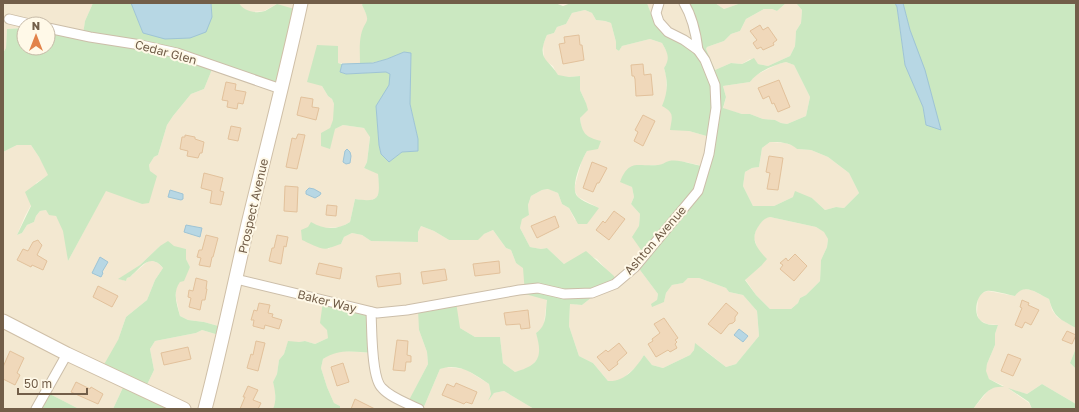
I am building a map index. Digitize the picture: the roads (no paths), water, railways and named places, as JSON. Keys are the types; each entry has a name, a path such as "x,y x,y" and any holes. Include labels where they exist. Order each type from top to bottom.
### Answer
{"street":[{"name":"Prospect Avenue","path":"205,409 220,352 248,225 301,3"},
{"name":"Ashton Avenue","path":"371,312 377,313 407,310 538,288 564,294 592,293 615,284 635,267 698,191 709,154 716,108 715,84 705,60 698,50 684,40 668,32 659,22 656,13 659,3"},
{"name":"Ashton Avenue","path":"684,3 693,23 698,50"},
{"path":"9,19 16,21"},
{"name":"Cedar Glen","path":"56,30 141,45 177,54 281,88"},
{"name":"Baker Way","path":"236,279 371,312 373,356 377,379 381,388 419,409"},
{"path":"3,321 67,354 184,409"},
{"path":"36,409 67,354"}],"water":[{"path":"131,3 211,3 212,17 206,32 190,38 165,39 143,33"},
{"path":"895,3 903,3 910,30 925,70 941,130 926,125 923,107 905,65 897,7"},
{"path":"404,52 411,53 410,104 418,139 418,151 402,152 389,162 381,154 376,106 389,85 390,74 386,72 346,74 340,72 342,64 373,63"},
{"path":"347,149 351,156 350,163 346,164 343,162 345,151"},
{"path":"309,188 321,193 320,195 315,198 306,194 306,191"},
{"path":"170,190 183,194 183,199 181,200 168,197"},
{"path":"186,225 202,228 200,237 184,232"},
{"path":"100,257 108,262 102,272 101,277 92,273"},
{"path":"739,329 748,336 743,342 734,335"}]}
